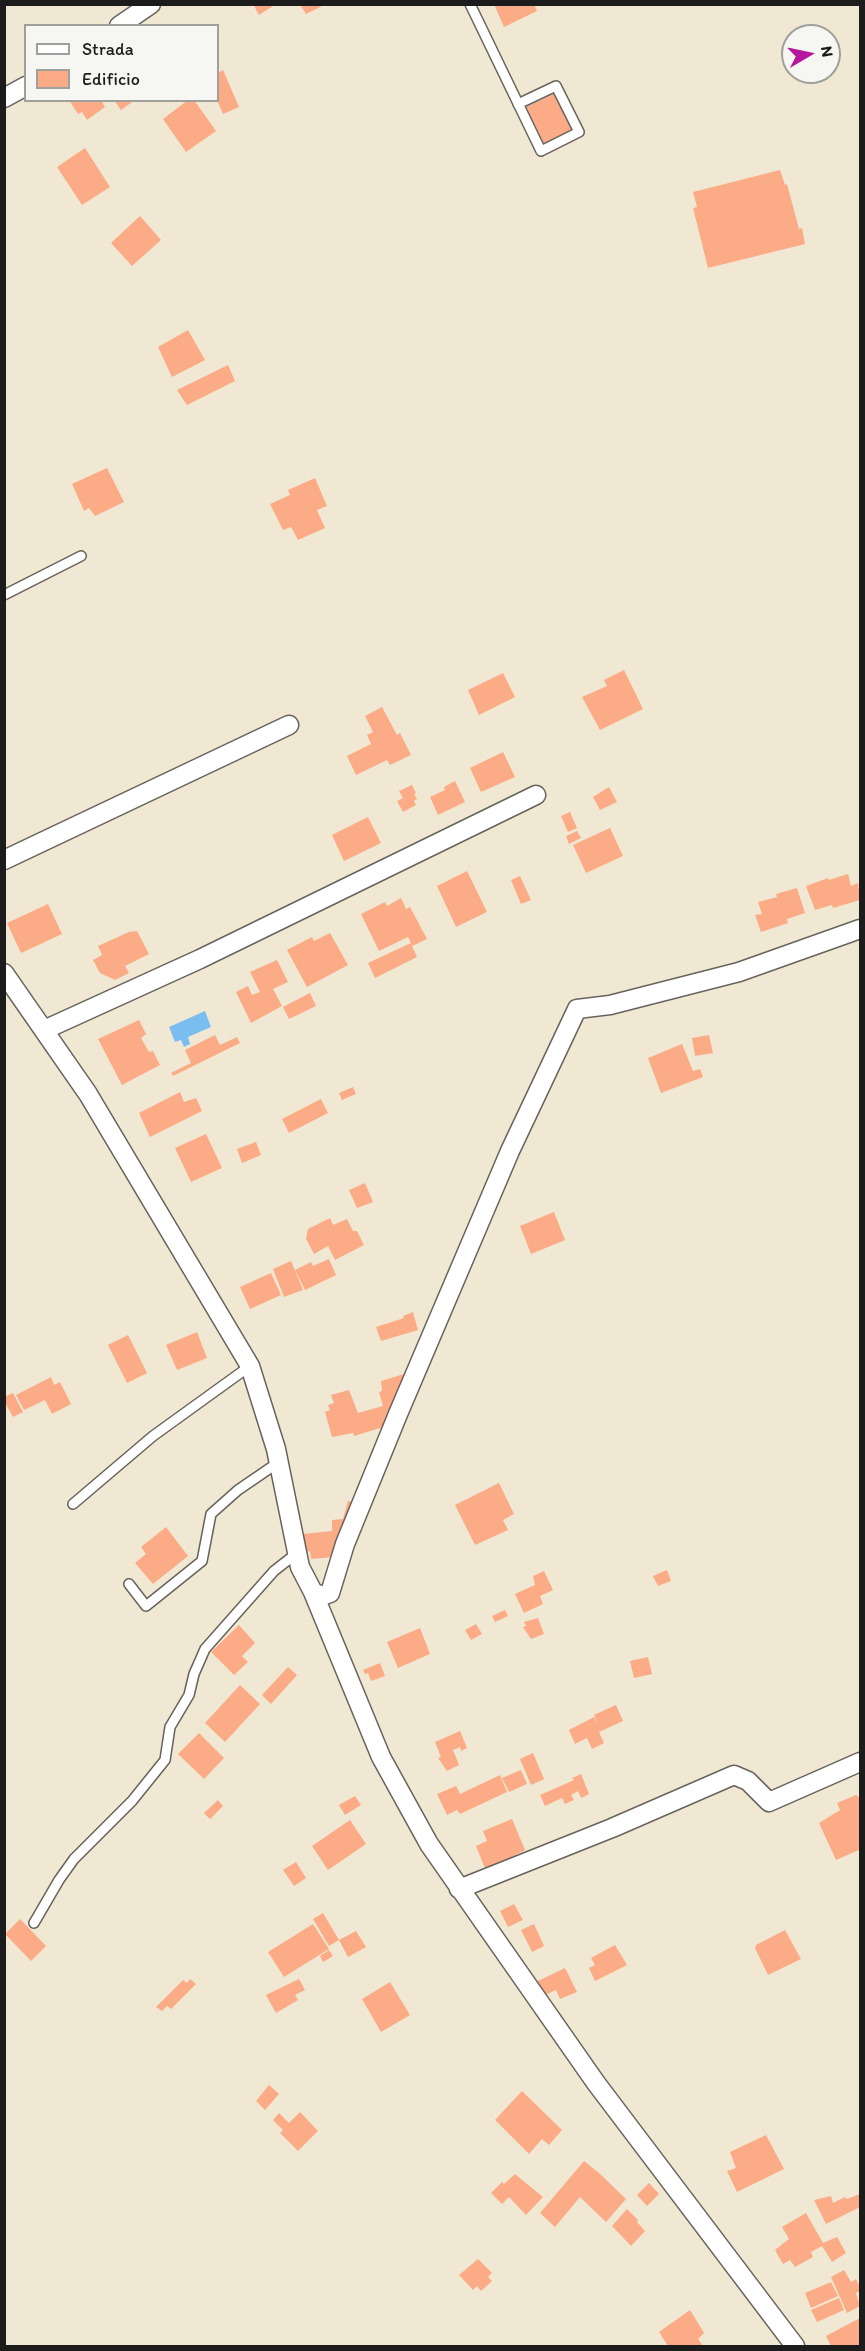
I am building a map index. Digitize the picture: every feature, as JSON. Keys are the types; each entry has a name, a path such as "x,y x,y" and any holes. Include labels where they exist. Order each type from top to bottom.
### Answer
{"street":[{"path":"122,24 151,4"},
{"path":"4,98 24,87"},
{"path":"4,860 289,725"},
{"path":"44,1030 189,964 536,795"},
{"path":"312,1592 322,1596 330,1593 345,1544 510,1151 577,1009 610,1005 739,972 861,929"},
{"path":"4,973 88,1094 250,1366 279,1462 300,1567 381,1757 429,1844 596,2083 795,2346"},
{"path":"459,1889 612,1828 734,1775 748,1781 769,1802 861,1762"}],"lane":[{"path":"470,4 518,104 541,151 579,132 556,86 518,104"},
{"path":"4,596 81,556"},
{"path":"73,1504 153,1436 250,1366"},
{"path":"129,1584 146,1606 201,1560 211,1514 238,1490 279,1462"},
{"path":"34,1923 74,1859 132,1801 165,1760 170,1727 189,1695 194,1674 205,1649 274,1571 297,1552"}],"water":[{"path":"205,1011 211,1027 188,1037 190,1044 184,1047 181,1040 175,1042 169,1027"}],"building":[{"path":"253,4 276,4 259,15"},
{"path":"326,4 306,14 301,6"},
{"path":"494,4 534,4 537,11 504,27"},
{"path":"223,70 239,107 223,114 218,102 219,72"},
{"path":"554,94 572,130 544,144 526,107"},
{"path":"70,102 102,102 105,107 87,120 82,112 78,114"},
{"path":"115,102 132,102 121,110"},
{"path":"185,102 195,102 216,131 186,152 163,119"},
{"path":"85,148 110,187 82,205 57,167"},
{"path":"780,170 785,185 787,184 799,229 802,228 805,244 708,268 693,208 697,207 693,192"},
{"path":"140,216 161,240 132,266 111,243"},
{"path":"188,330 205,360 172,377 158,347"},
{"path":"228,365 235,381 187,405 177,390"},
{"path":"107,468 124,502 95,516 89,508 84,511 72,484"},
{"path":"315,478 327,506 317,510 325,528 298,540 291,527 283,530 270,504 290,495 288,490"},
{"path":"624,670 643,709 600,730 582,697 607,686 604,680"},
{"path":"503,673 515,697 479,715 468,690"},
{"path":"382,707 397,735 400,733 411,755 390,765 387,760 356,775 347,756 371,744 367,735 373,732 365,716"},
{"path":"503,752 515,777 481,792 470,768"},
{"path":"455,781 465,802 438,815 430,797 445,790 444,787"},
{"path":"412,785 416,793 414,794 417,799 414,801 416,805 403,812 397,801 403,798 399,791"},
{"path":"609,787 617,802 600,810 593,797"},
{"path":"570,812 577,828 568,832 561,816"},
{"path":"368,817 381,843 344,861 332,835"},
{"path":"610,828 623,856 586,873 573,845"},
{"path":"577,831 581,838 569,844 566,836"},
{"path":"467,871 487,912 456,927 437,886"},
{"path":"848,874 851,886 858,883 860,900 833,908 832,905 815,910 806,886"},
{"path":"520,876 531,900 521,904 511,880"},
{"path":"797,888 805,913 787,919 788,923 761,932 755,915 762,914 758,902"},
{"path":"401,898 406,909 410,907 427,939 412,946 417,957 375,978 368,963 411,943 408,937 379,951 361,914 385,902 387,906"},
{"path":"48,904 62,934 21,953 7,923"},
{"path":"137,931 149,954 125,966 129,973 115,980 100,973 93,960 102,955 98,946 129,932"},
{"path":"330,933 348,965 307,987 287,950 312,937 314,941"},
{"path":"277,960 288,982 273,989 282,1006 251,1023 236,992 248,986 252,995 260,992 250,972"},
{"path":"310,993 316,1006 289,1019 283,1007"},
{"path":"139,1020 146,1034 141,1038 149,1052 153,1051 160,1065 122,1085 98,1039"},
{"path":"215,1035 220,1045 237,1037 240,1043 173,1076 171,1073 191,1063 185,1050"},
{"path":"709,1035 713,1053 695,1056 692,1038"},
{"path":"682,1044 693,1071 700,1069 703,1077 661,1093 648,1058"},
{"path":"353,1087 356,1094 342,1100 339,1093"},
{"path":"180,1092 184,1102 196,1098 202,1111 150,1137 139,1113"},
{"path":"321,1099 328,1113 289,1133 282,1119"},
{"path":"206,1134 222,1168 191,1182 175,1148"},
{"path":"256,1142 261,1155 242,1163 237,1149"},
{"path":"365,1183 373,1202 357,1208 349,1190"},
{"path":"554,1212 565,1240 531,1254 520,1226"},
{"path":"330,1218 333,1225 347,1219 353,1231 357,1231 364,1245 335,1260 328,1246 314,1254 306,1239 308,1229"},
{"path":"329,1259 336,1275 305,1290 295,1270 311,1262 313,1266"},
{"path":"291,1261 303,1290 284,1297 273,1269"},
{"path":"271,1273 281,1295 250,1309 240,1287"},
{"path":"413,1312 418,1330 381,1341 376,1327 404,1318 403,1316"},
{"path":"197,1332 207,1358 177,1370 166,1345"},
{"path":"128,1335 147,1373 127,1383 108,1345"},
{"path":"404,1374 407,1378 390,1425 354,1436 353,1433 332,1437 325,1412 330,1410 328,1405 334,1403 331,1395 349,1390 358,1413 383,1406 379,1392 382,1391 381,1381"},
{"path":"51,1377 54,1385 60,1382 71,1404 52,1414 45,1400 24,1410 16,1395"},
{"path":"13,1393 23,1412 13,1417 4,1397"},
{"path":"499,1483 514,1514 503,1520 508,1530 475,1545 455,1505"},
{"path":"348,1501 357,1502 334,1557 311,1559 310,1551 306,1552 307,1547 304,1547 302,1534 332,1531 332,1520 343,1519"},
{"path":"166,1527 188,1556 153,1584 135,1563 146,1554 141,1547"},
{"path":"667,1570 671,1581 658,1586 653,1576"},
{"path":"544,1571 553,1590 540,1596 543,1604 524,1613 515,1594 535,1585 533,1576"},
{"path":"505,1610 508,1616 495,1622 492,1616"},
{"path":"538,1618 544,1634 531,1639 523,1627 526,1626 524,1622"},
{"path":"476,1624 482,1634 471,1640 465,1630"},
{"path":"239,1625 255,1643 242,1656 248,1662 234,1675 211,1652"},
{"path":"420,1628 430,1654 398,1668 387,1642"},
{"path":"648,1657 652,1674 634,1678 630,1661"},
{"path":"380,1663 385,1676 371,1681 368,1673 365,1674 363,1670"},
{"path":"288,1667 297,1675 271,1704 262,1695"},
{"path":"240,1685 260,1704 225,1742 205,1723"},
{"path":"616,1705 623,1721 599,1732 604,1743 592,1749 587,1738 575,1744 569,1730 594,1717 598,1725 594,1715"},
{"path":"460,1731 467,1748 461,1751 460,1747 453,1750 459,1765 447,1771 438,1758 441,1757 435,1742"},
{"path":"199,1733 224,1758 204,1779 178,1754"},
{"path":"533,1753 544,1779 531,1785 520,1759"},
{"path":"521,1770 527,1784 509,1792 502,1778"},
{"path":"581,1774 589,1794 581,1798 578,1791 571,1795 574,1800 565,1804 562,1798 545,1806 540,1795 574,1780 572,1778"},
{"path":"500,1775 507,1792 460,1814 457,1810 447,1815 437,1794 456,1786 460,1794"},
{"path":"856,1795 860,1798 860,1854 859,1850 836,1860 819,1823 840,1810 837,1803"},
{"path":"355,1796 361,1805 345,1815 339,1805"},
{"path":"218,1800 223,1806 210,1819 204,1813"},
{"path":"512,1819 525,1850 504,1861 507,1868 488,1876 476,1846 487,1841 483,1831"},
{"path":"350,1820 366,1844 328,1870 312,1846"},
{"path":"296,1862 306,1878 294,1886 283,1870"},
{"path":"514,1904 523,1920 508,1927 500,1911"},
{"path":"323,1913 339,1940 329,1946 313,1919"},
{"path":"20,1919 46,1946 31,1961 5,1934"},
{"path":"313,1924 329,1949 284,1977 268,1952"},
{"path":"534,1924 544,1946 532,1952 521,1930"},
{"path":"785,1930 801,1959 768,1975 755,1948 756,1945"},
{"path":"356,1931 366,1947 348,1957 339,1940"},
{"path":"615,1945 627,1965 595,1981 589,1968 595,1965 591,1958"},
{"path":"329,1950 333,1956 323,1962 320,1956"},
{"path":"565,1968 577,1992 560,1999 556,1990 543,1996 536,1982"},
{"path":"190,1979 196,1984 171,2009 167,2006 162,2011 156,2007 183,1980 187,1983"},
{"path":"299,1979 305,1990 295,1995 298,2000 276,2013 266,1995"},
{"path":"390,1982 410,2015 381,2032 362,1999"},
{"path":"269,2085 279,2094 265,2110 256,2101"},
{"path":"522,2091 562,2130 549,2145 542,2139 529,2154 495,2120"},
{"path":"300,2112 318,2131 298,2151 280,2133 283,2130 273,2120 279,2113 289,2123"},
{"path":"766,2135 784,2169 737,2192 727,2171 736,2168 730,2152"},
{"path":"584,2161 626,2199 606,2222 580,2197 555,2227 540,2213"},
{"path":"515,2174 543,2197 526,2215 509,2197 502,2204 491,2193"},
{"path":"649,2183 659,2194 647,2206 637,2195"},
{"path":"860,2194 860,2207 826,2224 814,2200 831,2196 833,2203 845,2197 847,2199"},
{"path":"627,2209 645,2231 631,2246 612,2226"},
{"path":"806,2213 823,2243 837,2237 846,2253 832,2262 822,2246 811,2252 813,2257 795,2267 790,2260 783,2264 775,2250 789,2239 782,2227"},
{"path":"478,2259 492,2273 488,2277 492,2281 481,2291 477,2286 473,2290 459,2275"},
{"path":"844,2270 851,2282 856,2279 860,2287 860,2291 856,2293 860,2306 847,2313 831,2277"},
{"path":"831,2282 838,2296 811,2308 805,2293"},
{"path":"839,2298 844,2310 817,2322 811,2310"},
{"path":"690,2310 704,2333 698,2339 703,2346 668,2346 659,2332"},
{"path":"860,2318 860,2346 831,2346 826,2336"}]}
